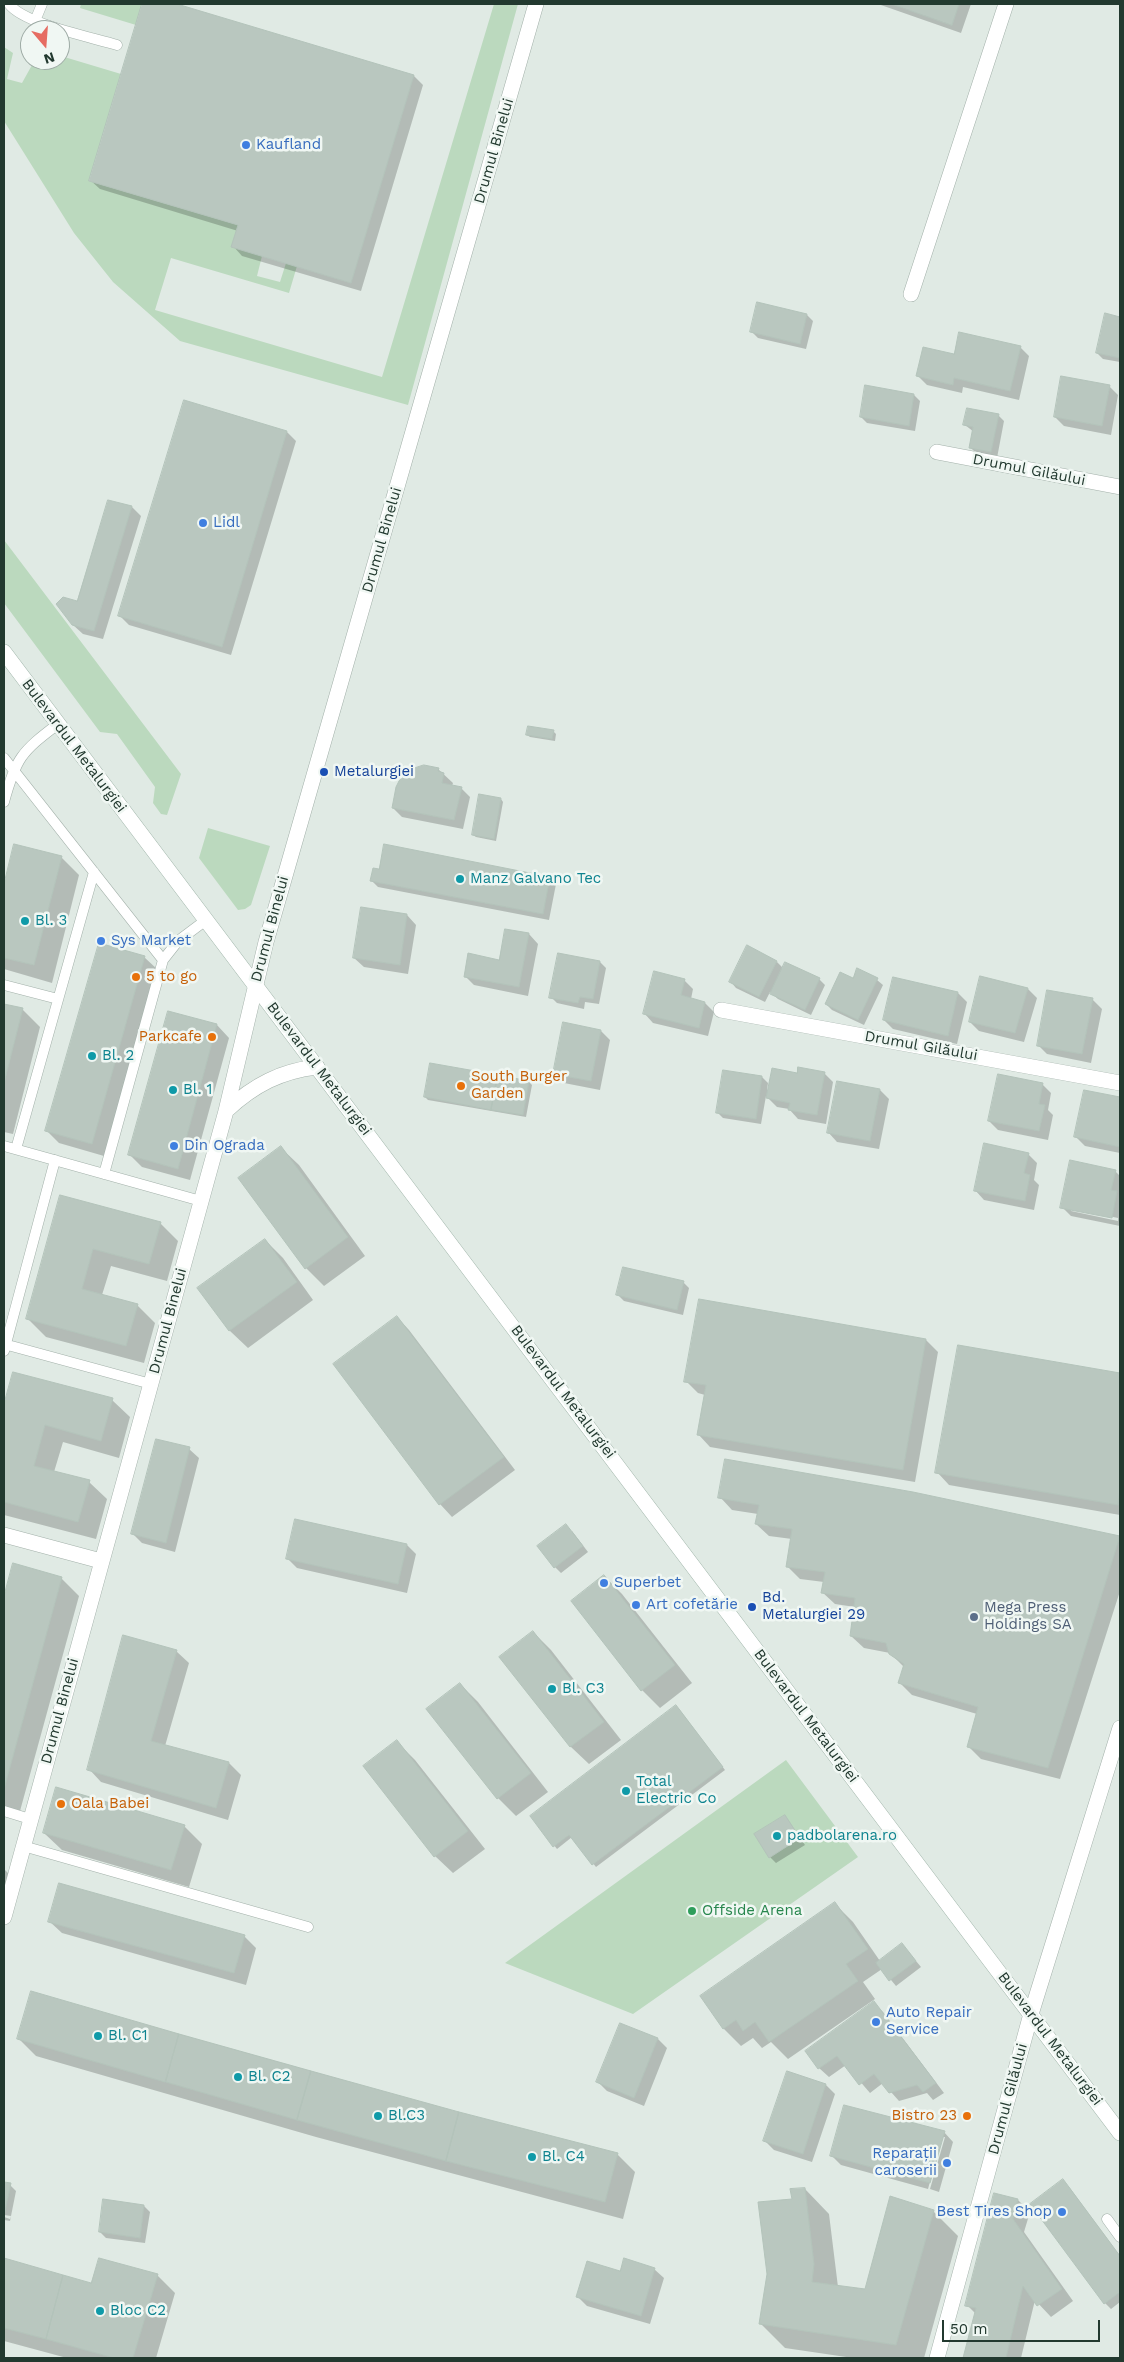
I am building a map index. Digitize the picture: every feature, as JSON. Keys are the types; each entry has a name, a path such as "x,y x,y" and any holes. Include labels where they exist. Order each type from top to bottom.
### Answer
{"street":[{"name":"Drumul Binelui","path":"4,1917 226,1112 243,1046 255,985 536,4"},
{"path":"911,294 1006,4"},
{"name":"Drumul Gilăului","path":"937,452 1120,487"},
{"name":"Bulevardul Metalurgiei","path":"4,652 1120,2134"},
{"name":"Drumul Gilăului","path":"721,1010 1120,1083"},
{"path":"226,1112 247,1092 269,1080 293,1071 318,1067"},
{"path":"4,1535 101,1562"},
{"name":"Drumul Gilăului","path":"937,2358 1031,2014 1120,1728"}],"lane":[{"path":"9,4 17,13 33,20"},
{"path":"35,20 42,4"},
{"path":"70,31 117,45"},
{"path":"4,802 13,769 29,746 58,724"},
{"path":"4,758 163,960"},
{"path":"16,1149 94,872"},
{"path":"104,1174 163,960 178,941 206,920"},
{"path":"4,985 58,999"},
{"path":"4,1146 201,1201"},
{"path":"55,1160 4,1346 151,1384"},
{"path":"4,1812 30,1819"},
{"path":"23,1846 308,1927"},
{"path":"1107,2219 1120,2237"}],"green space":[{"path":"81,4 142,4 136,25 80,8"},
{"path":"494,4 518,4 408,405 180,341 113,282 74,233 4,121 4,47 13,53 7,79 22,83 29,70 70,70 70,59 121,74 89,181 238,225 262,256 257,276 280,282 286,263 297,266 289,293 171,258 155,310 382,377"},
{"path":"4,540 181,774 167,815 161,814 153,803 155,787 117,734 100,732 4,603"},
{"path":"208,828 270,846 251,905 245,909 238,910 199,858"},
{"path":"786,1760 858,1857 633,2014 505,1963"}],"building":[{"name":"Kaufland","path":"142,4 177,4 414,75 351,283 231,247 238,225 89,181"},
{"path":"892,4 959,4 952,25"},
{"path":"757,302 807,314 800,344 750,332"},
{"path":"1105,313 1120,317 1120,358 1096,353"},
{"path":"959,332 1021,346 1010,391 954,378 953,385 916,376 923,347 954,354"},
{"path":"1061,376 1110,385 1102,426 1054,417"},
{"path":"865,385 914,394 909,426 860,417"},
{"name":"Lidl","path":"184,400 287,431 222,647 118,616"},
{"path":"967,408 999,414 991,452 969,448 973,427 963,425"},
{"path":"108,500 132,506 94,631 72,625 56,604 63,597 77,601"},
{"path":"528,726 554,730 552,739 526,735"},
{"path":"424,765 439,768 438,771 444,773 442,783 462,787 454,820 392,808 399,781 409,770"},
{"path":"479,794 501,798 494,839 472,835"},
{"name":"Bl. 3","path":"14,844 62,856 34,965 4,958 4,884"},
{"name":"Manz Galvano Tec","path":"384,844 550,877 543,914 370,881 373,868 379,869"},
{"path":"361,907 407,914 400,965 353,958"},
{"path":"505,929 529,933 519,987 464,977 468,953 499,960"},
{"name":"Bl. 2","path":"99,943 145,956 92,1144 45,1131"},
{"path":"747,945 777,961 759,997 729,982"},
{"path":"558,953 600,961 593,999 580,997 578,1003 549,998"},
{"path":"785,962 820,978 805,1010 770,994"},
{"path":"857,968 878,978 858,1020 825,1004 840,972 853,978"},
{"path":"654,971 685,979 681,995 705,1002 699,1028 643,1014"},
{"path":"980,976 1028,988 1015,1033 969,1022"},
{"path":"893,977 958,992 948,1036 883,1020"},
{"path":"1047,990 1093,998 1082,1054 1037,1046"},
{"path":"4,1004 23,1008 4,1083"},
{"name":"Bl. 1","path":"168,1011 217,1024 178,1169 128,1155"},
{"path":"563,1022 601,1030 591,1081 553,1074"},
{"name":"South Burger Garden","path":"430,1063 498,1075 491,1110 424,1097"},
{"path":"798,1067 825,1072 817,1115 788,1110 790,1103 766,1098 772,1068 797,1073"},
{"path":"723,1070 762,1076 756,1119 716,1113"},
{"path":"998,1074 1043,1083 1039,1104 1045,1105 1039,1131 988,1121"},
{"path":"498,1075 529,1081 523,1115 491,1110"},
{"path":"837,1081 880,1089 870,1141 827,1133"},
{"path":"1084,1090 1120,1097 1120,1147 1074,1137"},
{"path":"984,1143 1029,1153 1024,1173 1030,1175 1025,1201 974,1191"},
{"path":"281,1146 348,1237 305,1269 238,1178"},
{"path":"1070,1160 1116,1170 1111,1190 1117,1191 1112,1218 1060,1208"},
{"path":"60,1195 161,1222 149,1264 93,1249 82,1289 138,1304 126,1346 26,1319"},
{"path":"265,1239 297,1282 229,1331 197,1288"},
{"path":"623,1267 684,1281 677,1310 616,1295"},
{"path":"699,1299 926,1339 903,1470 697,1435 706,1385 684,1382"},
{"path":"397,1316 504,1457 439,1505 333,1364"},
{"path":"958,1345 1120,1373 1120,1489 1118,1505 935,1473"},
{"path":"13,1372 113,1398 101,1441 45,1425 34,1466 90,1480 78,1522 4,1502 4,1404"},
{"path":"156,1439 190,1447 166,1543 131,1534"},
{"name":"Mega Press Holdings SA","path":"725,1459 913,1492 1120,1536 1048,1768 967,1747 978,1707 898,1683 904,1664 889,1654 886,1643 850,1636 855,1598 821,1593 825,1572 786,1567 792,1529 755,1524 759,1505 718,1498"},
{"path":"295,1519 407,1544 398,1584 286,1559"},
{"path":"566,1524 583,1546 554,1568 537,1546"},
{"path":"13,1563 62,1577 4,1789 4,1596"},
{"path":"604,1575 675,1665 641,1691 571,1601"},
{"name":"Bl. C3","path":"533,1631 604,1722 570,1747 499,1657"},
{"path":"123,1635 177,1650 151,1741 229,1762 216,1808 87,1770"},
{"path":"460,1683 531,1773 497,1799 426,1709"},
{"name":"Total Electric Co","path":"676,1705 723,1767 592,1865 569,1835 553,1847 530,1816"},
{"path":"397,1740 468,1831 434,1857 363,1766"},
{"path":"56,1787 185,1825 171,1870 43,1833"},
{"name":"padbolarena.ro","path":"785,1815 800,1838 769,1858 754,1834"},
{"path":"59,1883 245,1935 234,1973 48,1922"},
{"path":"835,1902 868,1949 846,1964 858,1981 769,2042 755,2022 743,2031 736,2020 723,2029 700,1996"},
{"path":"902,1943 916,1961 889,1981 876,1963"},
{"name":"Bl. C1","path":"31,1991 179,2034 165,2082 17,2039"},
{"path":"874,2001 936,2083 923,2092 917,2085 889,2093 874,2074 859,2085 837,2056 818,2069 805,2051"},
{"path":"620,2023 658,2038 634,2098 596,2082"},
{"name":"Bl. C2","path":"179,2034 311,2071 297,2120 166,2082"},
{"name":"Bl.C3","path":"311,2071 459,2112 446,2161 297,2120"},
{"path":"787,2071 826,2084 803,2154 763,2141"},
{"path":"844,2105 945,2131 930,2183 830,2156"},
{"name":"Bl. C4","path":"459,2112 618,2153 605,2202 446,2161"},
{"path":"1063,2179 1120,2256 1120,2292 1104,2304 1030,2204"},
{"path":"4,2182 11,2183 4,2216"},
{"path":"805,2188 814,2264 812,2282 865,2289 890,2196 934,2210 896,2345 759,2324 767,2274 758,2202 792,2199 790,2189"},
{"path":"994,2193 1018,2199 1013,2219 1062,2289 1037,2306 1023,2286 1006,2358 963,2358 976,2308 965,2306"},
{"path":"103,2199 144,2205 140,2238 99,2232"},
{"path":"4,2258 63,2275 46,2339 4,2328"},
{"name":"Bloc C2","path":"99,2258 158,2274 133,2358 114,2358 46,2339 63,2275 91,2283"},
{"path":"624,2258 655,2268 641,2316 576,2297 587,2261 620,2271"}],"place":[{"name":"Kaufland","path":"246,145"},
{"name":"Lidl","path":"203,523"},
{"name":"Metalurgiei","path":"324,772"},
{"name":"Manz Galvano Tec","path":"460,879"},
{"name":"Bl. 3","path":"25,921"},
{"name":"Sys Market","path":"101,941"},
{"name":"5 to go","path":"136,977"},
{"name":"Parkcafe","path":"212,1037"},
{"name":"Bl. 2","path":"92,1056"},
{"name":"South Burger Garden","path":"461,1086"},
{"name":"Bl. 1","path":"173,1090"},
{"name":"Din Ograda","path":"174,1146"},
{"name":"Superbet","path":"604,1583"},
{"name":"Art cofetărie","path":"636,1605"},
{"name":"Bd. Metalurgiei 29","path":"752,1607"},
{"name":"Mega Press Holdings SA","path":"974,1617"},
{"name":"Bl. C3","path":"552,1689"},
{"name":"Total Electric Co","path":"626,1791"},
{"name":"Oala Babei","path":"61,1804"},
{"name":"padbolarena.ro","path":"777,1836"},
{"name":"Offside Arena","path":"692,1911"},
{"name":"Auto Repair Service","path":"876,2022"},
{"name":"Bl. C1","path":"98,2036"},
{"name":"Bl. C2","path":"238,2077"},
{"name":"Bl.C3","path":"378,2116"},
{"name":"Bistro 23","path":"967,2116"},
{"name":"Bl. C4","path":"532,2157"},
{"name":"Reparații caroserii","path":"947,2163"},
{"name":"Best Tires Shop","path":"1062,2212"},
{"name":"Bloc C2","path":"100,2311"}]}
